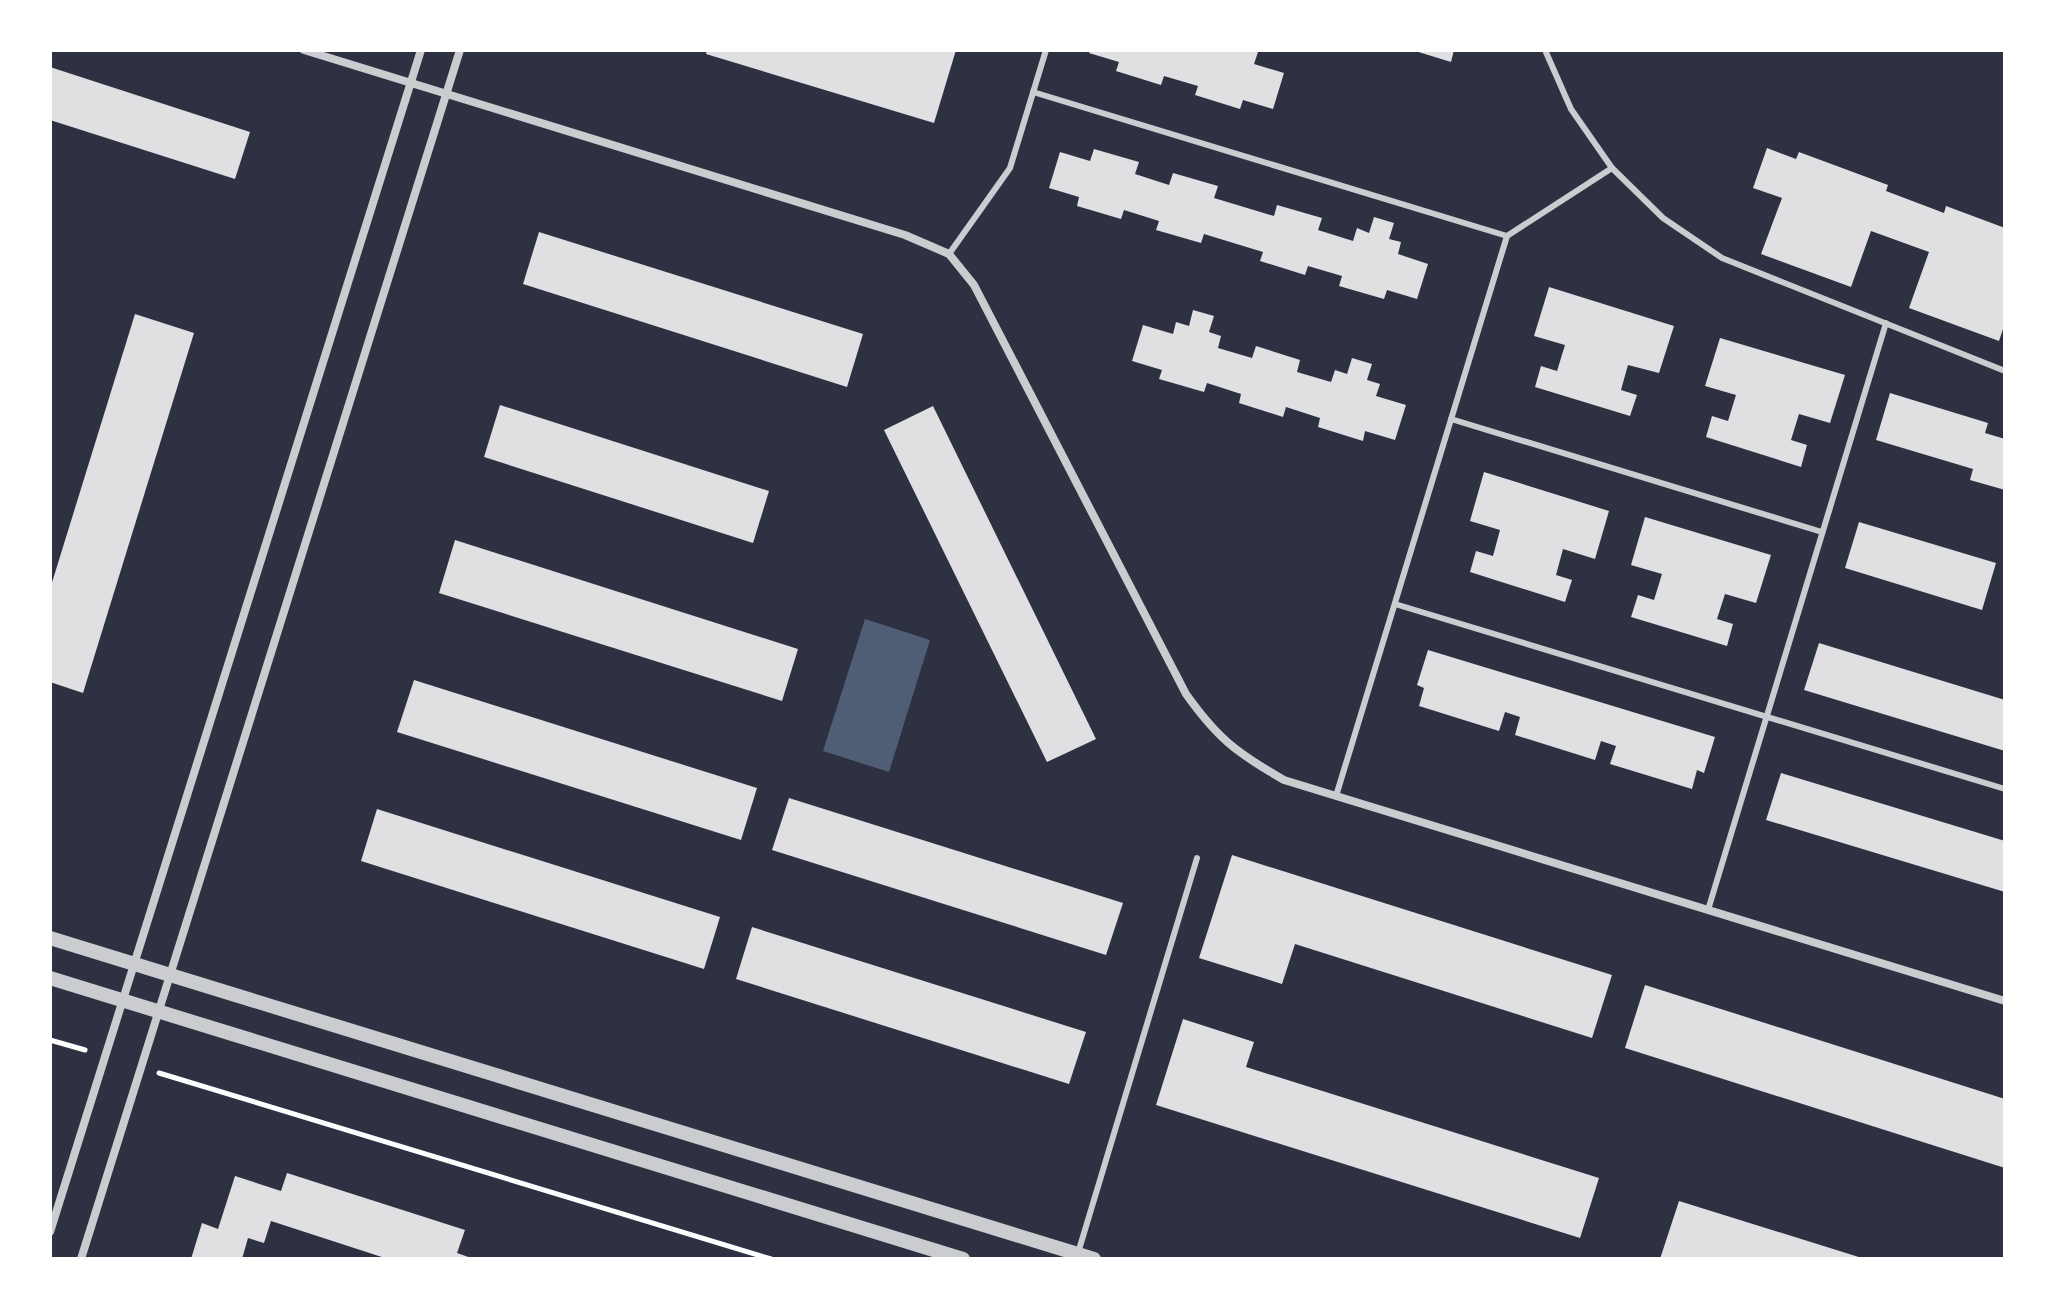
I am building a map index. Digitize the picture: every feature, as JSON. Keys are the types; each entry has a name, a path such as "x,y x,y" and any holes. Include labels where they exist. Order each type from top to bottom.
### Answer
{"street":[{"path":"304,50 905,235 949,254 974,285 1186,694 1210,728 1242,757 1284,780 2005,1001"},
{"path":"50,1232 421,50"},
{"path":"81,1259 460,50"},
{"path":"50,938 1094,1259"},
{"path":"50,978 963,1259"}],"lane":[{"path":"949,254 1010,168 1046,50"},
{"path":"1545,50 1571,109 1612,168 1663,218 1722,258 2005,371"},
{"path":"1033,92 1507,236"},
{"path":"1336,796 1507,236 1612,168"},
{"path":"1708,910 1886,323"},
{"path":"1451,419 1822,532"},
{"path":"1395,604 2005,789"},
{"path":"1077,1256 1197,858"}],"path":[{"path":"50,1040 105,1056"},
{"path":"141,1067 771,1259"}],"water":[{"path":"865,619 930,640 889,772 823,751"}],"building":[{"path":"707,50 956,50 934,123 706,54"},
{"path":"1090,50 1250,50 1258,52 1254,64 1284,73 1273,109 1243,100 1240,109 1195,95 1198,86 1164,76 1161,85 1116,71 1119,62 1089,53"},
{"path":"1412,50 1454,50 1451,62"},
{"path":"50,67 250,132 235,179 50,120"},
{"path":"1767,148 1796,159 1799,152 1888,185 1886,191 1944,213 1946,206 2005,228 2005,323 1999,341 1909,308 1929,252 1871,231 1851,287 1761,254 1782,198 1753,188"},
{"path":"1094,149 1139,162 1135,174 1169,185 1173,173 1218,186 1214,198 1274,216 1277,205 1322,218 1318,230 1353,241 1357,228 1369,233 1374,217 1394,223 1389,239 1401,242 1398,254 1428,264 1417,299 1387,290 1384,299 1339,286 1342,276 1308,266 1305,275 1260,261 1263,252 1204,234 1201,243 1156,230 1159,221 1124,210 1121,219 1077,206 1079,197 1049,188 1060,152 1090,161"},
{"path":"539,232 863,334 847,387 523,284"},
{"path":"1549,287 1674,326 1659,373 1628,365 1621,390 1637,395 1630,416 1535,387 1541,366 1557,371 1565,345 1534,336"},
{"path":"1193,310 1214,316 1209,332 1221,336 1218,348 1252,358 1256,346 1300,360 1297,372 1331,382 1335,370 1347,374 1352,358 1372,364 1367,380 1380,384 1376,396 1406,405 1395,440 1365,431 1363,441 1318,427 1320,418 1286,407 1283,417 1239,403 1241,394 1207,383 1204,392 1159,379 1162,370 1132,361 1143,325 1173,334 1176,322 1189,326"},
{"path":"135,314 194,333 83,693 50,682 50,589"},
{"path":"1720,338 1845,375 1830,423 1799,414 1791,440 1807,445 1801,467 1706,437 1712,416 1728,421 1736,395 1705,386"},
{"path":"1890,393 1988,423 1985,433 2005,439 2005,490 1970,480 1973,469 1876,440"},
{"path":"500,405 769,491 753,543 484,457"},
{"path":"933,406 1096,739 1047,762 884,430"},
{"path":"1484,472 1609,511 1595,559 1563,549 1556,575 1572,580 1565,602 1470,572 1476,551 1493,556 1500,530 1470,521"},
{"path":"1645,517 1771,555 1756,603 1725,594 1717,619 1733,624 1727,646 1631,617 1638,595 1654,600 1662,574 1631,565"},
{"path":"1859,522 1996,563 1982,610 1845,568"},
{"path":"455,540 798,649 782,701 439,593"},
{"path":"1819,643 2005,700 2005,751 1804,690"},
{"path":"1428,650 1715,737 1704,773 1697,770 1692,789 1610,764 1616,746 1601,741 1595,760 1515,735 1520,717 1505,712 1499,731 1419,706 1424,688 1417,685"},
{"path":"414,680 757,788 741,840 397,732"},
{"path":"1781,773 2005,841 2005,892 1766,820"},
{"path":"789,798 1123,903 1106,955 772,850"},
{"path":"377,809 720,917 704,969 361,861"},
{"path":"1232,855 1612,975 1592,1038 1295,944 1282,984 1199,958"},
{"path":"752,927 1086,1032 1069,1084 736,979"},
{"path":"1645,985 2005,1099 2005,1168 1625,1048"},
{"path":"1183,1019 1254,1042 1246,1067 1599,1178 1580,1238 1156,1105"},
{"path":"287,1173 465,1230 457,1253 474,1259 388,1259 271,1221 264,1243 248,1238 242,1259 191,1259 202,1223 218,1229 235,1176 281,1191"},
{"path":"1679,1201 1862,1258 1862,1259 1660,1259"}]}
